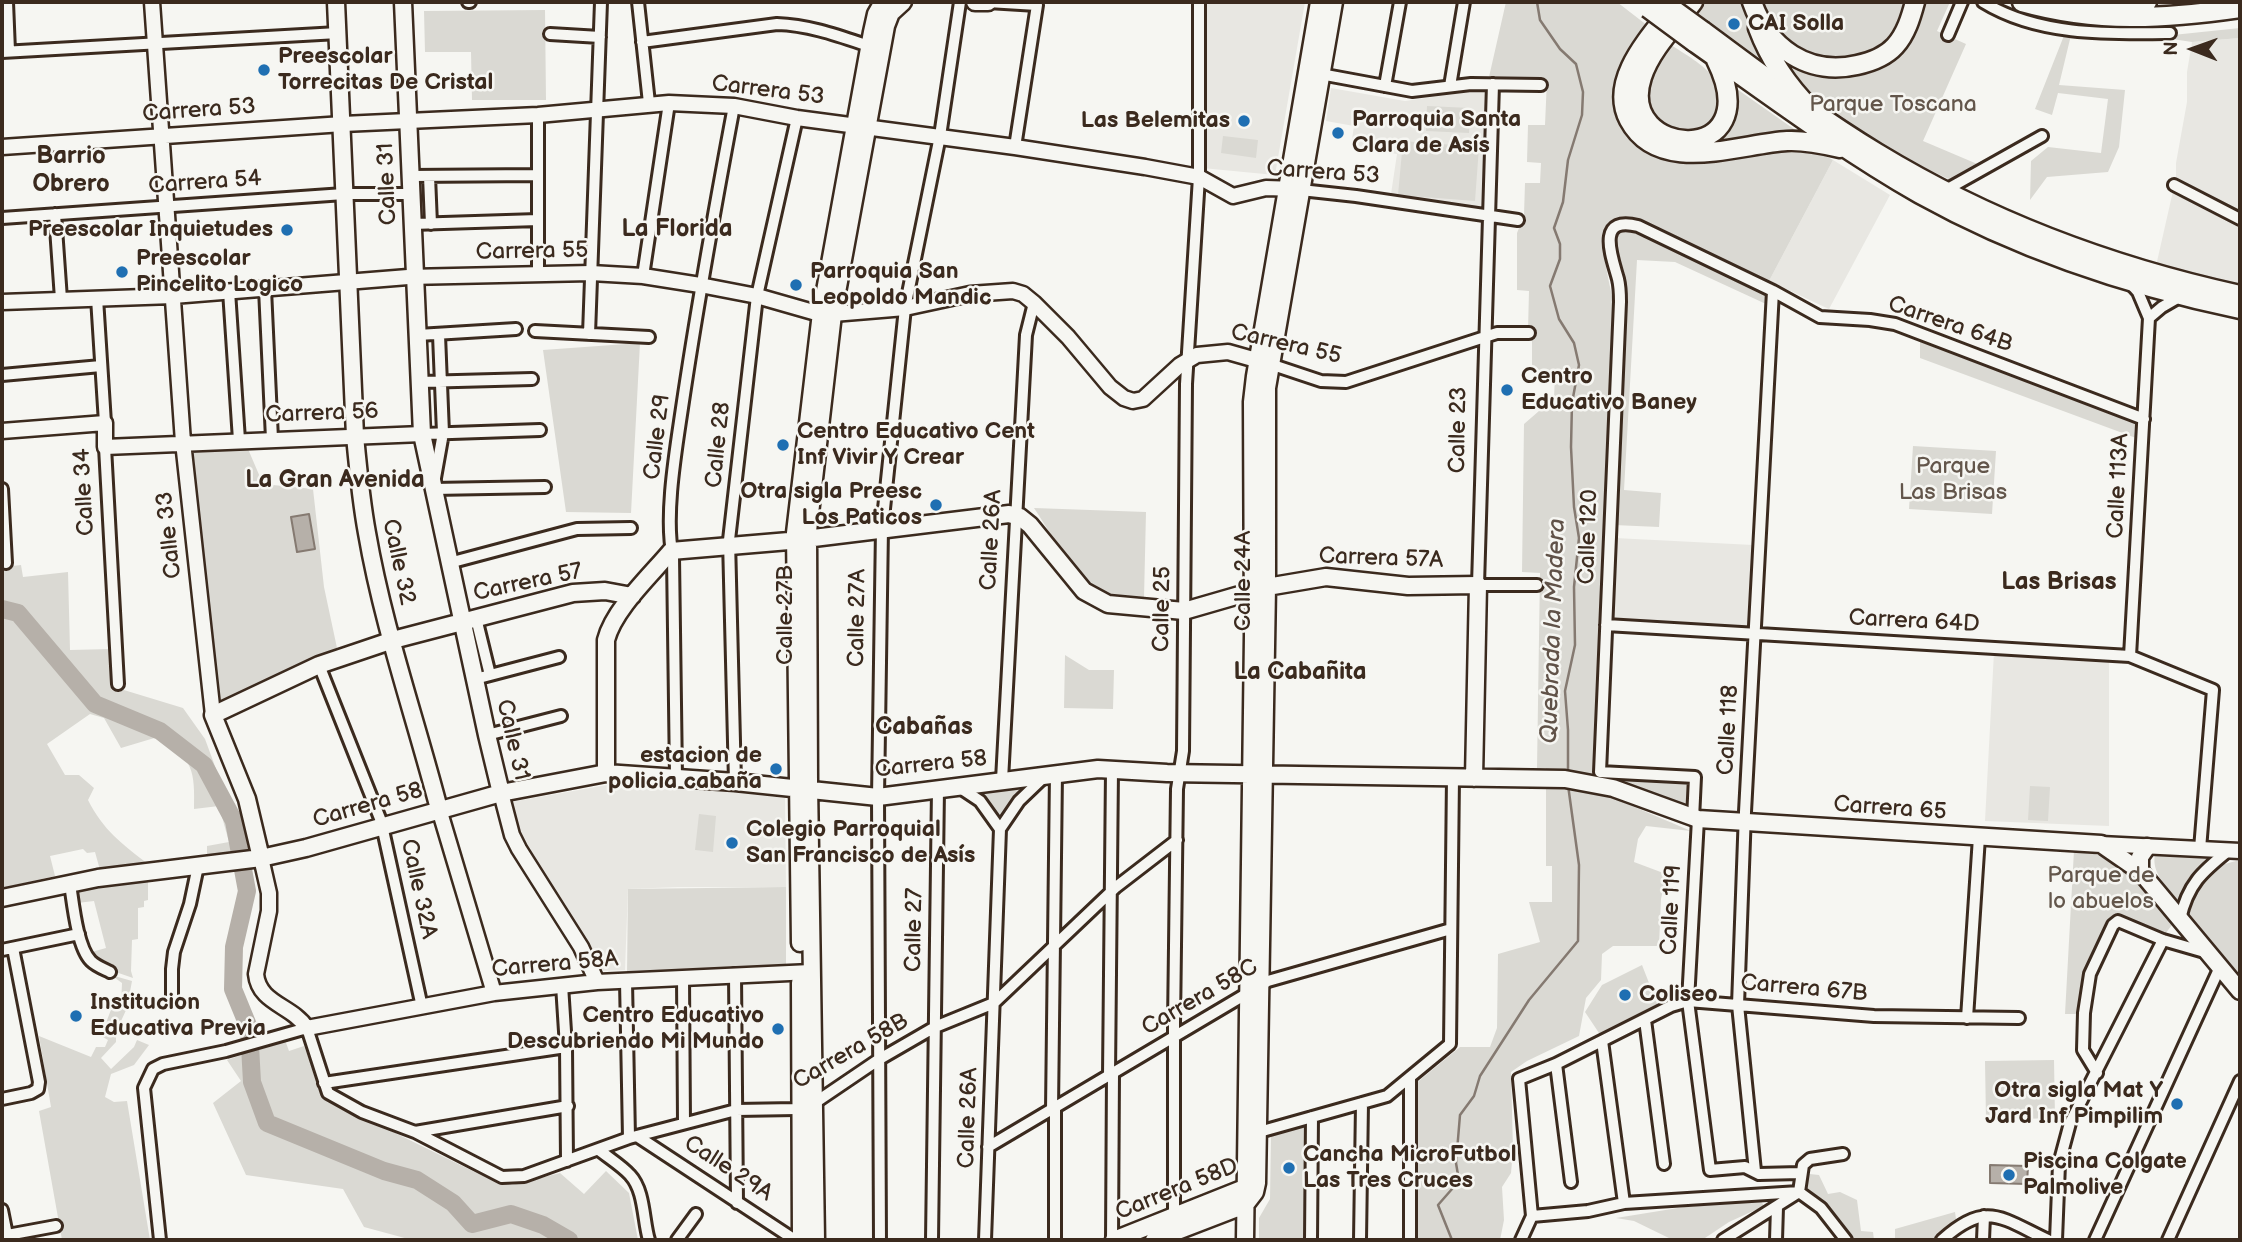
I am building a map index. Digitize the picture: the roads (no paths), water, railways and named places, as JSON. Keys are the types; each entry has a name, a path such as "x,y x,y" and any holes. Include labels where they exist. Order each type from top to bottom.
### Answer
{"main road":[{"name":"Calle 32","path":"336,2 355,436 367,534 439,809"},
{"name":"Calle 31","path":"403,2 422,434 449,563 469,619 482,677 486,735 501,793"},
{"name":"Calle 27B","path":"861,125 869,46 876,14 883,2"},
{"name":"Calle 27B","path":"801,1240 807,1104 802,539 827,314 861,125 886,26 891,13 903,2"},
{"path":"975,2 988,2"},
{"name":"Calle 24A","path":"1245,1240 1245,1205 1255,1192 1251,1185 1260,589 1252,414 1264,362 1314,73 1319,2"},
{"name":"Calle 24A","path":"1314,73 1334,2"},
{"path":"1678,2 1639,54 1626,80 1623,103 1627,116 1633,127 1650,144 1672,152 1690,153 1800,141 1850,150"},
{"path":"1693,2 1650,59 1640,80 1638,94 1640,106 1651,127 1661,134 1682,141 1702,139 1719,128 1728,107 1726,81 1715,57 1698,36"},
{"path":"1751,2 1758,18 1779,44 1807,62 1831,68 1871,61 1893,49 1909,22 1915,2"},
{"path":"1751,2 1761,38 1776,66 1811,109"},
{"path":"2022,2 2069,13 2123,18 2168,18 2240,8"},
{"path":"2078,2 2147,2"},
{"path":"1650,4 1875,152 1944,191 2047,238 2240,309"},
{"path":"1715,57 1850,150 1921,195 1958,213 2065,259 2127,280 2240,295"},
{"path":"606,774 606,640 609,630 632,596 671,551 802,539 1003,514 1014,515"},
{"name":"Carrera 57A","path":"1014,515 1030,525 1077,584 1092,597 1108,604 1184,611 1260,589 1326,577 1408,586 1478,585"},
{"name":"Calle 23","path":"1474,778 1478,585"},
{"name":"Carrera 57","path":"213,715 319,665 393,639 573,593 605,592 632,596"},
{"name":"Calle 33","path":"213,715 247,799 253,859"},
{"name":"Carrera 58","path":"2,898 99,878 253,859 306,848 501,793 606,774 676,777 878,797 1052,774 1112,769 1180,773 1543,779"},
{"name":"Carrera 65","path":"1543,779 1576,780 1613,788 1695,819 2101,844"},
{"path":"2101,844 2140,871 2240,991"},
{"path":"2140,871 2140,857 2147,847"},
{"name":"Calle 24A","path":"1251,1185 1259,1132 1255,989"},
{"name":"Calle 27B","path":"807,1104 816,1240"},
{"name":"Carrera 58D","path":"1113,1240 1251,1185"},
{"name":"Carrera 58D","path":"1154,1240 1189,1234 1245,1205"}],"street":[{"path":"7,2 6,51 338,33"},
{"name":"Calle 33","path":"152,2 183,442 213,715"},
{"path":"589,334 601,2"},
{"path":"638,2 649,103"},
{"name":"Calle 27A","path":"880,1240 878,797 882,528 905,308 940,136 960,2"},
{"path":"988,2 1037,5 1016,147"},
{"name":"Calle 25","path":"1174,1216 1177,789 1183,751 1187,360 1199,177 1199,2"},
{"path":"1385,86 1400,2"},
{"path":"1450,86 1464,2"},
{"path":"1948,35 1962,2"},
{"path":"1983,2 2003,14 2053,27 2100,33 2170,33"},
{"path":"642,43 777,24 794,24 869,46"},
{"path":"550,34 600,37"},
{"path":"1314,73 1418,91 1450,86 1541,85"},
{"name":"Calle 23","path":"1478,585 1493,84"},
{"name":"Carrera 53","path":"2,147 343,124 538,115 649,103 734,106 797,118 1016,147 1199,177 1233,195 1266,188 1294,189 1518,220"},
{"path":"643,276 669,103"},
{"name":"Calle 29","path":"676,777 670,533 676,455 700,285 734,106"},
{"path":"538,115 538,274"},
{"name":"Calle 28","path":"735,782 729,545 757,296 797,118"},
{"path":"1944,191 2042,136"},
{"path":"410,176 538,176"},
{"name":"Calle 31","path":"429,176 431,224"},
{"path":"2174,185 2240,219"},
{"name":"Carrera 54","path":"2,218 344,194 411,194"},
{"path":"55,214 61,299"},
{"path":"412,224 538,220"},
{"name":"Calle 120","path":"1630,224 1624,224 1614,230 1609,244 1620,302 1600,772 1695,777"},
{"name":"Carrera 64B","path":"1630,224 1773,291 1820,317 1895,324 2144,419"},
{"name":"Carrera 55","path":"2,302 173,296 414,276 591,273 643,276 700,285 827,314 905,308 970,294 1013,291 1023,294 1034,303 1068,337 1110,387 1124,398 1133,401 1152,393 1187,360 1214,352 1241,355 1321,381 1346,382 1497,333 1529,333"},
{"path":"2127,280 2138,292 2150,318 2182,289"},
{"path":"265,289 272,439"},
{"path":"229,290 239,440"},
{"name":"Calle 118","path":"1755,1171 1738,1005 1773,291"},
{"name":"Calle 34","path":"97,298 118,684"},
{"name":"Calle 26A","path":"1002,780 1014,515 1026,335 1034,303"},
{"name":"Calle 113A","path":"2130,656 2150,318"},
{"path":"418,335 516,329"},
{"path":"536,331 649,337"},
{"name":"Calle 31","path":"433,489 443,433 439,335"},
{"path":"2,375 101,366"},
{"path":"420,382 532,379"},
{"path":"2,431 105,423"},
{"name":"Carrera 56","path":"105,447 540,430"},
{"path":"433,489 545,487"},
{"path":"2,489 6,563"},
{"path":"449,563 577,529 631,528"},
{"name":"Carrera 57A","path":"1478,585 1537,585"},
{"name":"Carrera 64D","path":"1606,625 2130,656 2213,690 2200,849"},
{"path":"482,677 559,657"},
{"name":"Calle 32A","path":"319,665 382,826 422,1007"},
{"path":"486,735 561,716"},
{"path":"1112,769 1113,1240"},
{"path":"958,786 980,801 1000,829 1019,801 1052,774"},
{"path":"1052,774 1055,1240"},
{"path":"1259,1132 1387,1096 1450,1044 1454,777"},
{"name":"Calle 119","path":"1695,777 1688,1001 1710,1170 1745,1167 1755,1171"},
{"name":"Calle 27","path":"933,1240 938,789"},
{"name":"Calle 31","path":"501,793 512,835 519,849 581,947 597,982"},
{"name":"Calle 32","path":"439,809 494,993"},
{"name":"Calle 26A","path":"985,1240 1000,829"},
{"path":"1967,1018 1979,837"},
{"name":"Carrera 58B","path":"324,1083 328,1093 362,1112 415,1132 502,1177 524,1176 633,1137 736,1110 796,1109 935,1027 994,1003 1111,892 1177,840"},
{"name":"Carrera 65","path":"2101,844 2234,851"},
{"path":"2180,919 2184,902 2195,881 2234,851"},
{"name":"Calle 33","path":"253,859 269,893 269,911 256,974 257,982 267,998 300,1018 307,1028"},
{"path":"172,1001 174,952 190,904 198,866"},
{"path":"70,884 79,934 87,956 110,972"},
{"path":"2097,1073 2083,1050 2084,1013 2090,974 2113,925 2118,920 2163,940 2208,953"},
{"name":"Carrera 58C","path":"988,1147 1272,979 1451,929"},
{"path":"2,1099 31,1093 38,1089 39,1082 7,949 79,934"},
{"path":"2056,1240 2059,1164 2070,1123 2163,940"},
{"path":"2095,1240 2220,967"},
{"name":"Carrera 58A","path":"307,1028 494,993 562,985 806,972"},
{"path":"735,974 737,1203"},
{"path":"683,977 684,1123"},
{"path":"626,981 633,1137"},
{"path":"562,985 568,1105 567,1161"},
{"name":"Carrera 67B","path":"1532,1216 1520,1079 1556,1064 1671,1006 1688,1001 1874,1016 2019,1018"},
{"path":"1645,1020 1664,1164"},
{"path":"160,1240 144,1088 153,1069 163,1064 226,1051 307,1028 324,1083 566,1047"},
{"path":"1602,1041 1624,1203"},
{"path":"1556,1064 1571,1182"},
{"path":"1410,1077 1410,1240"},
{"path":"2168,1240 2240,1081"},
{"path":"1360,1240 1362,1103"},
{"path":"415,1132 568,1105"},
{"path":"1311,1240 1312,1117"},
{"name":"Calle 29A","path":"633,1137 795,1240"},
{"path":"600,1150 632,1176 639,1192 649,1240"},
{"path":"1755,1171 1759,1174 1801,1169 1811,1159 1843,1154"},
{"path":"1800,1192 1801,1169"},
{"path":"1723,1240 1800,1192"},
{"path":"1521,1240 1532,1216 1588,1211 1624,1203 1800,1192 1821,1208 1846,1240"},
{"path":"1776,1240 1777,1207"},
{"path":"2,1210 6,1237 56,1226"},
{"path":"677,1240 696,1214"},
{"path":"1942,1240 1967,1220 1991,1215 2048,1240"},
{"path":"1983,1240 1984,1216"}],"waterway":[{"name":"Quebrada la Madera","path":"1537,2 1540,20 1560,49 1576,64 1583,92 1582,115 1568,160 1563,202 1554,228 1560,244 1560,259 1550,286 1559,319 1574,343 1579,365 1572,403 1574,507 1579,538 1574,587 1575,645 1565,691 1568,775"},
{"path":"2,609 18,613 95,704 160,731 204,765 234,821 247,891 234,947 233,989 249,1028 252,1082 267,1123 384,1171 417,1180 453,1203 472,1224 511,1214 543,1225 569,1240"},
{"name":"Quebrada la Madera","path":"1452,1240 1438,1205 1459,1181 1456,1163 1460,1115 1474,1096 1480,1076 1529,1000 1578,941 1579,865 1568,785"}],"place":[{"name":"CAI Solla","path":"1734,24"},
{"name":"Preescolar Torrecitas De Cristal","path":"264,70"},
{"name":"Las Belemitas","path":"1244,121"},
{"name":"Parroquia Santa Clara de Asís","path":"1338,133"},
{"name":"Preescolar Inquietudes","path":"287,230"},
{"name":"Preescolar Pincelito Logico","path":"122,272"},
{"name":"Parroquia San Leopoldo Mandic","path":"796,285"},
{"name":"Centro Educativo Baney","path":"1507,390"},
{"name":"Centro Educativo Cent Inf Vivir Y Crear","path":"783,445"},
{"name":"Otra sigla Preesc Los Paticos","path":"936,505"},
{"name":"estacion de policia cabaña","path":"776,769"},
{"name":"Colegio Parroquial San Francisco de Asís","path":"732,843"},
{"name":"Coliseo","path":"1625,995"},
{"name":"Institucion Educativa Previa","path":"76,1016"},
{"name":"Centro Educativo Descubriendo Mi Mundo","path":"778,1029"},
{"name":"Otra sigla Mat Y Jard Inf Pimpilim","path":"2177,1104"},
{"name":"Cancha MicroFutbol Las Tres Cruces","path":"1289,1168"},
{"name":"Piscina Colgate Palmolive","path":"2009,1175"}],"district":[{"name":"Barrio Obrero","path":"71,171"},
{"name":"La Florida","path":"677,230"},
{"name":"La Gran Avenida","path":"335,481"},
{"name":"Las Brisas","path":"2059,583"},
{"name":"La Cabañita","path":"1300,673"},
{"name":"Cabañas","path":"924,728"}],"park label":[{"name":"Parque Toscana","path":"1893,105"},
{"name":"Parque Las Brisas","path":"1953,480"},
{"name":"Parque de lo abuelos","path":"2101,889"}]}
